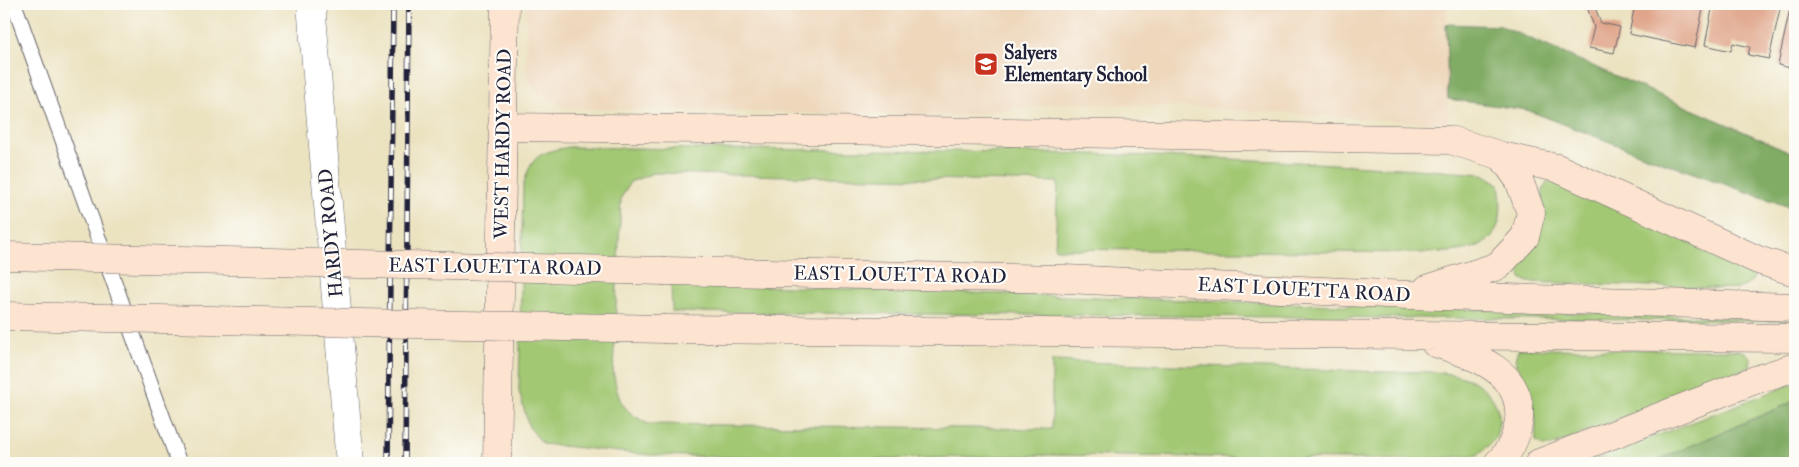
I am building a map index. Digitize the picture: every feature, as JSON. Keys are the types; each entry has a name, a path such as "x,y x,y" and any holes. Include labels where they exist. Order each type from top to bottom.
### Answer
{"main road":[{"name":"WEST HARDY ROAD","path":"497,463 505,4"},
{"path":"502,127 1450,140 1502,156 1557,168 1758,260 1795,272"},
{"path":"1408,295 1498,266 1525,238 1531,213 1519,180 1502,156"},
{"name":"EAST LOUETTA ROAD","path":"4,256 1065,279 1408,295 1795,306"},
{"path":"4,316 666,328 1795,338"},
{"path":"1412,335 1480,358 1508,379 1520,408 1517,435 1506,456 1498,463"},
{"path":"1539,463 1756,380 1795,367"}],"street":[{"name":"HARDY ROAD","path":"312,4 350,463"}],"lane":[{"path":"14,4 179,463"}],"shaded area":[{"name":"Salyers Elementary School","path":"526,4 1447,4 1448,124 1191,107 1062,103 960,116 568,108 539,95 526,76"}],"green space":[{"path":"1446,24 1501,26 1795,154 1795,209 1659,161 1527,110 1448,99"},
{"path":"569,147 1083,154 1284,161 1483,174 1499,184 1501,207 1498,224 1492,236 1482,244 1469,249 1454,252 1417,253 1055,249 1058,182 653,173 630,182 621,198 613,371 617,391 622,403 626,409 648,424 1052,429 1052,361 1437,372 1469,379 1482,387 1493,399 1499,415 1496,438 1478,455 1419,460 1050,455 851,460 650,455 543,444 529,427 519,391 523,186 533,162 538,157 550,151"},
{"path":"1553,180 1752,270 1754,277 1751,282 1743,287 1732,288 1528,282 1521,278 1518,267 1535,243 1542,221 1543,188 1547,182"},
{"path":"671,283 1790,320 1790,321 672,312"},
{"path":"1519,349 1738,350 1745,352 1751,358 1750,367 1551,446 1543,446 1536,441 1536,421 1533,402 1527,384 1516,362"},
{"path":"1795,383 1795,401 1651,463 1585,463"},
{"path":"1795,401 1795,463 1651,463"}],"building":[{"path":"1579,4 1598,4 1596,10 1601,23 1620,27 1614,53 1589,48 1594,27 1587,7"},
{"path":"1635,4 1704,4 1695,48 1629,34"},
{"path":"1713,4 1781,4 1769,59 1748,55 1750,47 1733,43 1731,51 1705,45"},
{"path":"1791,4 1795,4 1795,69 1778,65"}],"railway":[{"path":"388,463 393,4"},
{"path":"405,463 409,4"}],"place":[{"name":"Salyers Elementary School","path":"986,64"}]}
